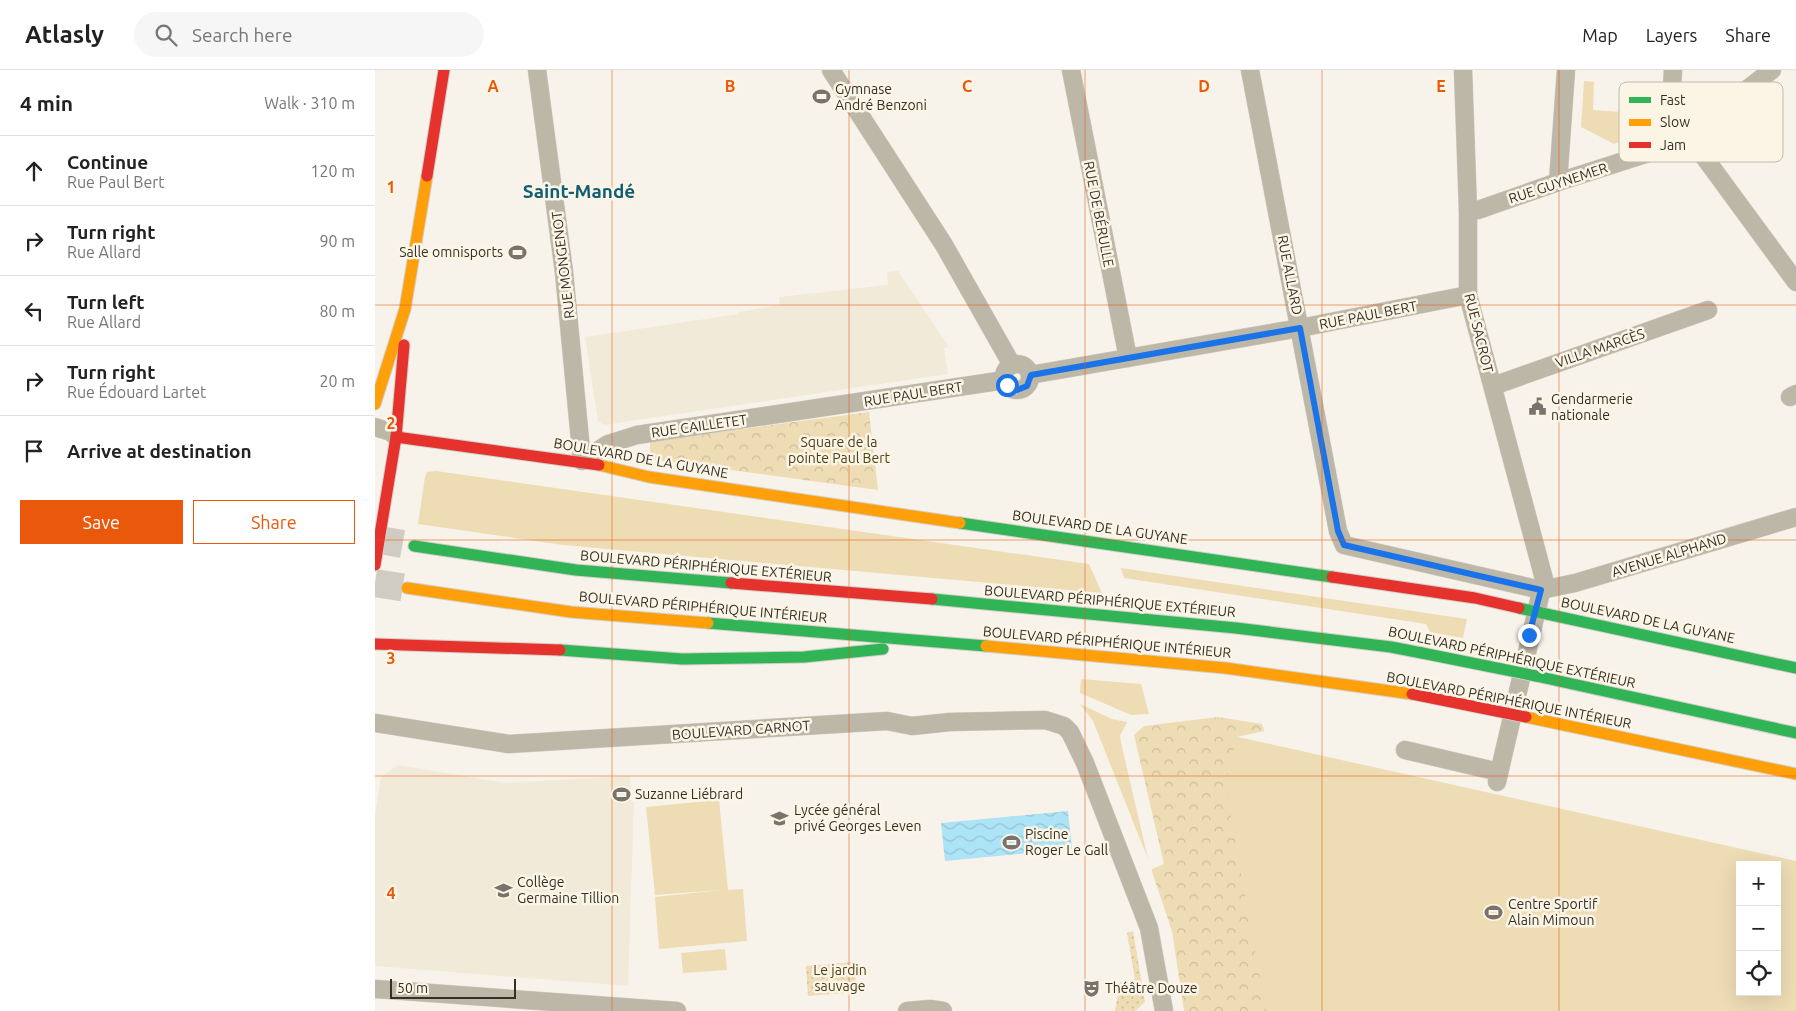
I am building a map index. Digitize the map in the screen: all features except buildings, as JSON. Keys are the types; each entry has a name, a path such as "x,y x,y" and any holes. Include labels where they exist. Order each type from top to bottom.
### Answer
{"main road":[{"path":"375,565 381,484 396,437 404,350 405,308 444,70"},
{"path":"375,404 405,308"},
{"name":"BOULEVARD DE LA GUYANE","path":"396,437 582,461 649,478 1475,598 1796,668"},
{"name":"BOULEVARD PÉRIPHÉRIQUE EXTÉRIEUR","path":"414,546 576,570 924,598 1236,628 1391,647 1536,676 1796,733"},
{"name":"BOULEVARD PÉRIPHÉRIQUE INTÉRIEUR","path":"407,588 571,612 945,642 1225,668 1412,694 1796,774"},
{"path":"375,644 560,650 682,659 804,657 945,642"}],"street":[{"name":"RUE MONGENOT","path":"537,70 564,272 582,461"},
{"path":"831,70 944,245 1008,372 1024,366 1031,375"},
{"name":"RUE DE BÉRULLE","path":"1071,70 1128,358"},
{"name":"RUE ALLARD","path":"1250,70 1338,531 1344,545 1541,590"},
{"name":"RUE SACROT","path":"1405,750 1498,777 1535,611 1544,579 1468,295 1468,210 1463,70"},
{"path":"1558,182 1566,70"},
{"name":"RUE GUYNEMER","path":"1756,82 1772,70"},
{"name":"RUE GUYNEMER","path":"1468,210 1478,210 1623,162"},
{"path":"1708,162 1796,282"},
{"name":"RUE PAUL BERT","path":"821,408 1008,372 1011,389 1017,390 1027,386 1031,375 1300,328 1468,295"},
{"name":"VILLA MARCÈS","path":"1493,386 1708,310"},
{"name":"RUE CAILLETET","path":"582,461 607,444 637,436 821,408"},
{"path":"375,427 391,432 396,437"},
{"name":"AVENUE ALPHAND","path":"1541,590 1575,583 1796,517"},
{"name":"BOULEVARD CARNOT","path":"375,723 509,744 887,721 912,726 950,722 1045,720 1063,726 1070,732 1085,763 1149,928 1164,1011"},
{"path":"375,989 677,1011"},
{"path":"907,1011 930,1009 943,1011"}],"shaded area":[{"path":"898,271 949,347 944,348 948,374 604,425 598,421 585,337 739,314 739,312 779,305 779,297 888,285 887,272"},
{"name":"Collège Germaine Tillion","path":"398,765 505,783 630,776 631,802 634,802 628,986 375,966 375,815 381,777"}],"green space":[{"path":"1584,81 1594,82 1593,110 1619,112 1619,142 1614,144 1581,127"},
{"name":"Square de la pointe Paul Bert","path":"869,412 878,490 650,459 650,441"},
{"path":"436,471 1089,564 1102,593 563,545 418,524 425,477 427,472"},
{"path":"1121,568 1467,619 1463,638 1430,632 1426,624 1124,578"},
{"path":"1081,679 1141,684 1149,714 1131,715 1080,693"},
{"path":"1080,704 1112,719 1127,722 1120,736 1148,859 1093,721"},
{"path":"1218,717 1262,724 1264,731 1237,737 1225,784 1266,1011 1184,1011 1172,931 1152,872 1152,869 1164,864 1134,735 1144,726"},
{"name":"Centre Sportif Alain Mimoun","path":"1238,737 1796,861 1796,1011 1247,1011 1220,748 1228,739"},
{"path":"719,800 728,890 743,889 747,941 659,949 655,897 721,890 655,895 646,807"},
{"path":"1133,931 1145,1002 1135,1011 1115,1011 1120,982 1135,979 1127,933"},
{"path":"725,949 727,970 683,973 681,953"},
{"name":"Le jardin sauvage","path":"854,962 857,992 808,996 806,966"}],"water":[{"path":"1068,811 1072,849 945,861 941,823"}],"tunnel":[{"path":"375,539 414,546"},
{"path":"375,583 407,588"}],"traffic: fast":[{"path":"960,523 1332,577"},
{"path":"414,546 576,570 731,583"},
{"path":"932,599 1236,628 1391,647 1422,653"},
{"path":"1519,608 1796,668"},
{"path":"708,623 986,646"},
{"path":"560,650 682,659 804,657 883,649"},
{"path":"1422,653 1536,676"},
{"path":"1536,676 1796,733"}],"traffic: slow":[{"path":"375,404 405,309 427,176"},
{"path":"599,465 649,477 960,523"},
{"path":"407,588 571,612 708,623"},
{"path":"986,646 1225,668 1412,694"},
{"path":"1526,717 1796,774"}],"traffic: jam":[{"path":"427,176 444,70"},
{"path":"375,565 396,437 404,345"},
{"path":"396,437 599,465"},
{"path":"1332,577 1475,598 1519,608"},
{"path":"731,583 932,599"},
{"path":"375,644 560,650"},
{"path":"1412,694 1526,717"}],"place":[{"name":"Gymnase André Benzoni","path":"821,97"},
{"name":"Salle omnisports","path":"517,252"},
{"name":"Gendarmerie nationale","path":"1537,407"},
{"name":"Suzanne Liébrard","path":"621,794"},
{"name":"Lycée général privé Georges Leven","path":"780,818"},
{"name":"Piscine Roger Le Gall","path":"1011,842"},
{"name":"Collège Germaine Tillion","path":"503,890"},
{"name":"Centre Sportif Alain Mimoun","path":"1494,912"},
{"name":"Théâtre Douze","path":"1091,988"}],"district":[{"name":"Saint-Mandé","path":"579,191"}],"route":[{"path":"1007,385 1011,389 1023,389 1030,381 1031,375 1300,328 1339,538 1344,545 1541,590 1529,635"}]}
